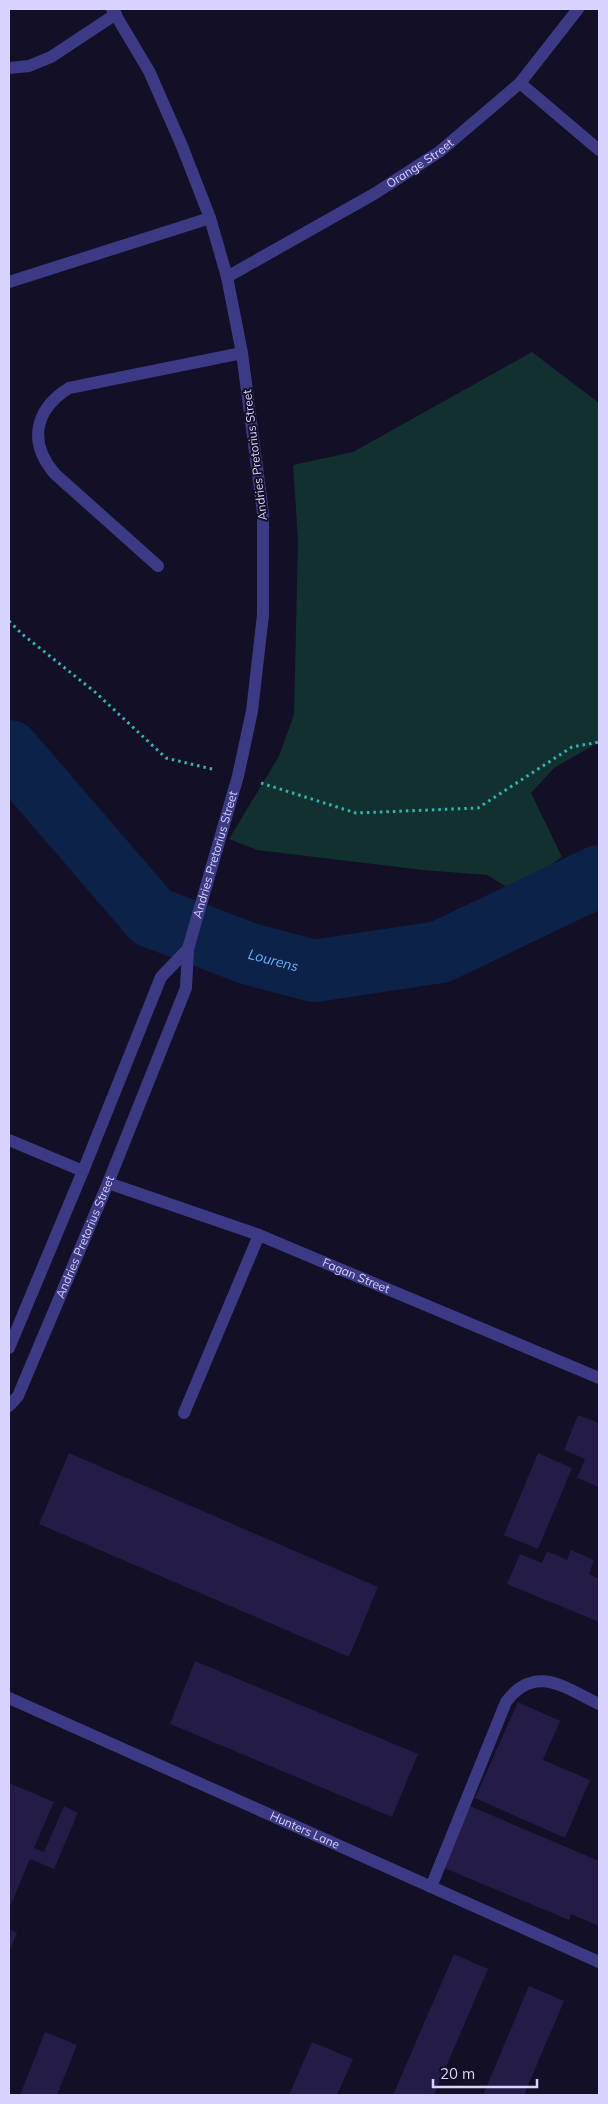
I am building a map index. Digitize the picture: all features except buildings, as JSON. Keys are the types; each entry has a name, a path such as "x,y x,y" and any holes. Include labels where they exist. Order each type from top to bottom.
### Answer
{"street":[{"name":"Orange Street","path":"227,277 374,194 439,152 520,83 578,9"},
{"path":"9,68 29,66 51,58 114,11"},
{"name":"Andries Pretorius Street","path":"9,1406 18,1396 108,1183 186,988 188,949 238,776 252,711 263,615 263,513 242,353 227,277 210,218 182,146 149,71 114,11"},
{"path":"520,83 599,150"},
{"path":"9,282 210,218"},
{"path":"158,566 46,464 38,436 43,413 54,399 69,388 242,353"},
{"name":"Andries Pretorius Street","path":"9,1348 161,977 188,949"},
{"path":"9,1140 83,1171"},
{"name":"Fagan Street","path":"108,1183 259,1235 599,1378"},
{"path":"184,1412 259,1235"},
{"path":"432,1887 506,1702 512,1695 529,1682 544,1680 599,1704"},
{"name":"Hunters Lane","path":"9,1698 599,1962"}],"path":[{"path":"9,621 22,634 95,692 166,758 238,776 356,813 478,808 572,747 599,742"}],"green space":[{"path":"532,352 599,403 599,742 554,768 531,793 562,857 514,891 487,875 423,870 257,850 229,839 279,756 294,715 298,540 293,465 353,452"}],"waterway":[{"name":"Lourens","path":"9,751 152,917 250,954 314,971 440,952 599,876"}]}
